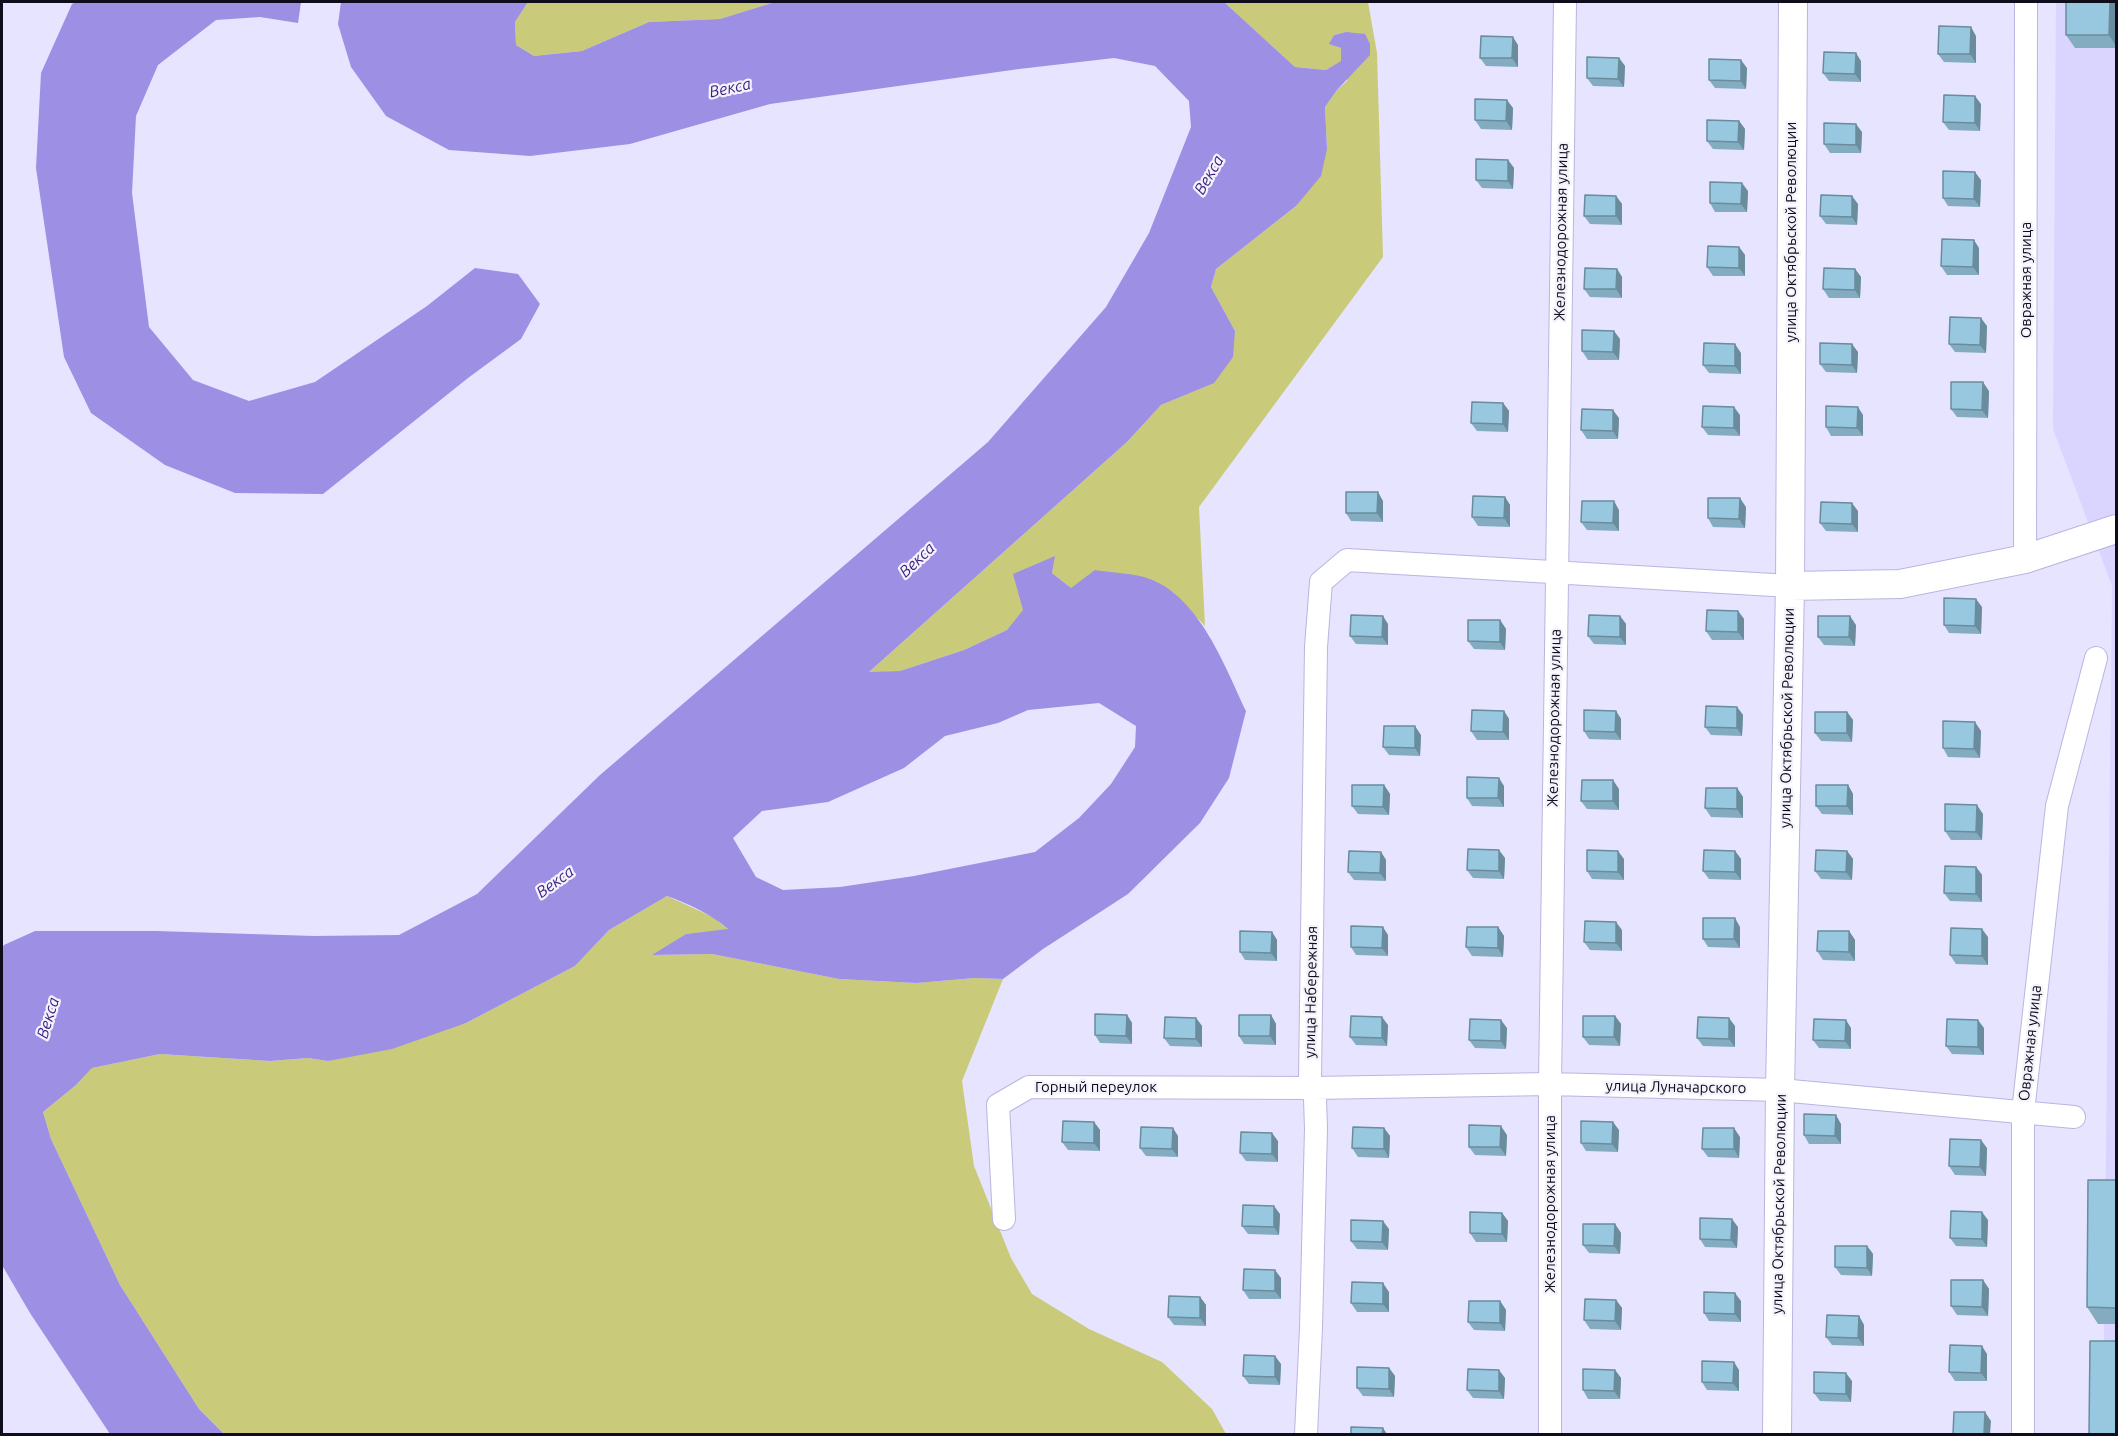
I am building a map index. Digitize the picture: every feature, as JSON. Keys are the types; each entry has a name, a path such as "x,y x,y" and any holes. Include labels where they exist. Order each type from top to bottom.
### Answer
{"street":[{"name":"Железнодорожная улица","path":"1550,1434 1550,1084 1564,2"},
{"name":"улица Октябрьской Революции","path":"1777,1434 1780,1090 1790,586 1793,2"},
{"name":"Овражная улица","path":"2025,559 2026,2"},
{"path":"1556,572 1790,586 1900,584 2025,559 2116,529"},
{"name":"улица Набережная","path":"1306,1434 1316,1129 1315,1099 1310,1078 1317,637 1321,582 1347,560 1556,572"},
{"name":"Овражная улица","path":"2024,1434 2023,1112 2057,806 2096,658"},
{"name":"улица Луначарского","path":"1313,1088 1550,1084 1780,1090 2074,1117"},
{"name":"Горный переулок","path":"1004,1219 998,1106 1029,1087 1313,1088"}],"shaded area":[{"path":"2056,2 2116,2 2116,1434 2103,1434 2112,586 2053,429"}],"green space":[{"path":"528,2 775,2 720,19 649,22 582,51 534,56 516,45 515,22"},
{"path":"1224,2 1368,2 1377,53 1383,257 1199,507 1205,626 1173,592 1071,588 1052,573 1054,557 1023,611 1007,630 964,650 900,671 868,673 1127,442 1161,405 1213,383 1235,331 1211,287 1216,269 1296,206 1327,149 1325,107 1337,90 1347,81 1346,32 1334,35 1330,44 1341,48 1342,61 1326,70 1295,67"},
{"path":"667,896 713,917 729,930 686,934 654,955 712,954 839,979 916,983 975,978 1003,979 962,1081 974,1166 1011,1258 1032,1294 1089,1329 1162,1362 1212,1409 1226,1434 224,1434 199,1409 120,1285 51,1139 43,1112 76,1085 92,1068 160,1054 270,1061 308,1058 328,1061 466,1023 575,966 609,930"}],"water":[{"path":"76,2 301,2 298,23 260,17 216,20 158,65 136,116 132,193 149,327 193,380 249,401 315,382 427,306 475,268 518,274 540,304 521,339 468,378 323,494 235,493 165,465 91,413 64,357 36,168 41,73 72,4"},
{"name":"Векса","path":"341,2 528,2 515,22 516,45 534,56 582,51 649,22 720,19 775,2 1224,2 1295,67 1326,70 1341,61 1341,48 1329,44 1334,35 1346,32 1365,34 1370,44 1370,55 1337,90 1325,107 1327,149 1321,176 1296,206 1216,269 1211,287 1235,331 1233,357 1214,383 1161,405 1127,442 869,672 900,671 964,650 1007,630 1023,610 1013,574 1055,556 1052,573 1071,588 1095,570 1150,579 1168,588 1197,618 1220,655 1246,711 1229,778 1200,823 1128,894 1043,949 1003,979 975,978 916,983 839,979 712,954 652,955 686,934 728,929 699,910 667,896 609,930 575,966 466,1023 392,1049 328,1061 308,1058 270,1061 160,1054 92,1068 76,1085 43,1112 51,1139 120,1285 199,1409 224,1434 110,1434 30,1313 2,1265 2,948 4,945 35,931 156,931 314,936 399,935 477,894 600,775 988,442 1106,307 1149,233 1191,127 1189,101 1155,66 1114,58 770,104 630,144 530,156 449,150 386,116 351,67 338,24","holes":["1099,703 1136,726 1135,747 1111,784 1079,818 1035,852 914,876 840,887 783,890 756,877 733,838 762,811 828,802 904,768 945,736 998,723 1028,710"]}],"building":[{"path":"2066,2 2110,2 2109,35 2066,35"},
{"path":"1939,26 1971,27 1970,54 1938,54"},
{"path":"1481,36 1513,37 1512,58 1480,58"},
{"path":"1824,52 1856,53 1855,74 1823,73"},
{"path":"1587,57 1619,58 1618,79 1587,78"},
{"path":"1709,59 1741,60 1741,81 1709,80"},
{"path":"1944,95 1975,96 1975,123 1943,122"},
{"path":"1475,99 1507,100 1506,121 1475,120"},
{"path":"1707,120 1739,121 1738,142 1707,141"},
{"path":"1824,123 1856,124 1856,145 1824,144"},
{"path":"1476,159 1508,160 1508,181 1476,180"},
{"path":"1943,171 1975,172 1974,199 1943,198"},
{"path":"1710,182 1742,183 1741,204 1710,203"},
{"path":"1585,195 1616,196 1616,216 1584,216"},
{"path":"1821,195 1852,196 1852,217 1820,216"},
{"path":"1942,239 1974,240 1973,267 1941,266"},
{"path":"1708,246 1739,247 1739,268 1707,267"},
{"path":"1585,268 1617,269 1616,289 1584,289"},
{"path":"1824,268 1855,269 1855,290 1823,289"},
{"path":"1950,317 1981,318 1980,345 1949,344"},
{"path":"1582,330 1614,331 1613,352 1582,351"},
{"path":"1704,343 1735,344 1735,366 1703,365"},
{"path":"1820,343 1852,344 1852,365 1820,364"},
{"path":"1951,382 1983,382 1982,410 1951,409"},
{"path":"1472,402 1503,403 1503,424 1471,423"},
{"path":"1703,406 1734,407 1734,428 1702,427"},
{"path":"1826,406 1858,407 1857,428 1826,427"},
{"path":"1582,409 1613,410 1613,431 1581,430"},
{"path":"1346,492 1378,492 1377,513 1346,513"},
{"path":"1473,496 1505,497 1504,518 1472,517"},
{"path":"1708,498 1740,498 1739,519 1708,518"},
{"path":"1582,501 1614,501 1613,523 1581,522"},
{"path":"1821,502 1852,503 1852,524 1820,523"},
{"path":"1944,598 1976,599 1975,626 1944,625"},
{"path":"1707,610 1738,611 1738,632 1706,631"},
{"path":"1351,615 1383,616 1382,637 1350,636"},
{"path":"1589,615 1620,616 1620,637 1588,636"},
{"path":"1818,616 1850,616 1849,637 1818,637"},
{"path":"1468,620 1500,620 1500,642 1468,641"},
{"path":"1706,706 1737,707 1737,728 1705,727"},
{"path":"1472,710 1504,711 1503,732 1471,731"},
{"path":"1584,710 1616,711 1615,732 1584,731"},
{"path":"1815,712 1847,712 1847,733 1815,733"},
{"path":"1943,721 1975,722 1974,749 1943,748"},
{"path":"1384,726 1415,726 1415,748 1383,747"},
{"path":"1467,777 1499,778 1498,798 1467,798"},
{"path":"1582,780 1613,780 1613,801 1581,801"},
{"path":"1352,785 1384,785 1383,807 1352,806"},
{"path":"1816,785 1848,785 1847,806 1816,806"},
{"path":"1706,788 1737,788 1737,809 1705,808"},
{"path":"1945,804 1977,805 1976,832 1945,831"},
{"path":"1468,849 1499,850 1499,871 1467,870"},
{"path":"1587,850 1618,851 1618,872 1587,871"},
{"path":"1704,850 1735,851 1735,872 1703,871"},
{"path":"1816,850 1847,851 1846,872 1815,871"},
{"path":"1349,851 1381,852 1380,873 1348,872"},
{"path":"1945,866 1976,867 1976,894 1944,893"},
{"path":"1703,918 1735,918 1734,939 1703,939"},
{"path":"1585,921 1616,922 1616,943 1584,942"},
{"path":"1351,926 1383,927 1382,948 1351,947"},
{"path":"1467,927 1498,927 1498,948 1466,947"},
{"path":"1951,928 1982,929 1982,956 1950,955"},
{"path":"1240,931 1272,932 1271,953 1240,952"},
{"path":"1818,931 1849,931 1849,952 1817,951"},
{"path":"1095,1014 1127,1015 1126,1036 1095,1035"},
{"path":"1239,1015 1271,1015 1270,1036 1239,1036"},
{"path":"1351,1016 1382,1017 1382,1038 1350,1037"},
{"path":"1583,1016 1615,1016 1614,1037 1583,1037"},
{"path":"1165,1017 1196,1018 1196,1039 1164,1038"},
{"path":"1698,1017 1729,1018 1729,1039 1697,1038"},
{"path":"1470,1019 1501,1020 1501,1041 1469,1040"},
{"path":"1814,1019 1846,1020 1845,1041 1813,1040"},
{"path":"1947,1019 1978,1020 1978,1047 1946,1046"},
{"path":"1804,1114 1836,1115 1835,1136 1804,1135"},
{"path":"1063,1121 1094,1122 1094,1143 1062,1142"},
{"path":"1581,1121 1613,1122 1612,1144 1581,1143"},
{"path":"1469,1125 1501,1126 1500,1147 1469,1147"},
{"path":"1141,1127 1173,1128 1172,1149 1140,1148"},
{"path":"1353,1127 1384,1128 1384,1149 1352,1148"},
{"path":"1703,1128 1734,1128 1734,1149 1702,1149"},
{"path":"1241,1132 1272,1133 1272,1154 1240,1153"},
{"path":"1950,1139 1981,1140 1980,1167 1949,1166"},
{"path":"2088,1180 2116,1180 2116,1308 2087,1307"},
{"path":"1243,1205 1274,1206 1274,1227 1242,1226"},
{"path":"1951,1211 1982,1212 1982,1239 1950,1238"},
{"path":"1470,1212 1502,1213 1502,1234 1470,1233"},
{"path":"1700,1218 1732,1219 1731,1240 1700,1239"},
{"path":"1351,1220 1383,1221 1382,1242 1351,1241"},
{"path":"1583,1224 1615,1224 1614,1246 1583,1245"},
{"path":"1835,1246 1867,1246 1867,1268 1835,1267"},
{"path":"1244,1269 1275,1270 1275,1291 1243,1290"},
{"path":"1951,1280 1983,1280 1982,1307 1951,1306"},
{"path":"1352,1282 1383,1283 1383,1304 1351,1303"},
{"path":"1704,1292 1735,1293 1735,1314 1704,1313"},
{"path":"1169,1296 1200,1297 1200,1318 1168,1317"},
{"path":"1585,1299 1616,1300 1615,1321 1584,1320"},
{"path":"1469,1301 1500,1301 1500,1323 1468,1322"},
{"path":"1827,1315 1859,1316 1858,1338 1826,1337"},
{"path":"2090,1341 2116,1341 2116,1434 2089,1434"},
{"path":"1950,1345 1982,1346 1981,1373 1949,1372"},
{"path":"1244,1355 1275,1356 1275,1377 1243,1376"},
{"path":"1702,1361 1734,1362 1733,1383 1702,1382"},
{"path":"1357,1367 1389,1368 1389,1389 1357,1388"},
{"path":"1468,1369 1499,1370 1499,1391 1467,1390"},
{"path":"1583,1369 1615,1370 1614,1391 1583,1390"},
{"path":"1814,1372 1846,1373 1846,1394 1814,1393"},
{"path":"1954,1412 1985,1412 1984,1434 1953,1434"},
{"path":"1351,1427 1383,1428 1382,1434 1351,1434"}]}
